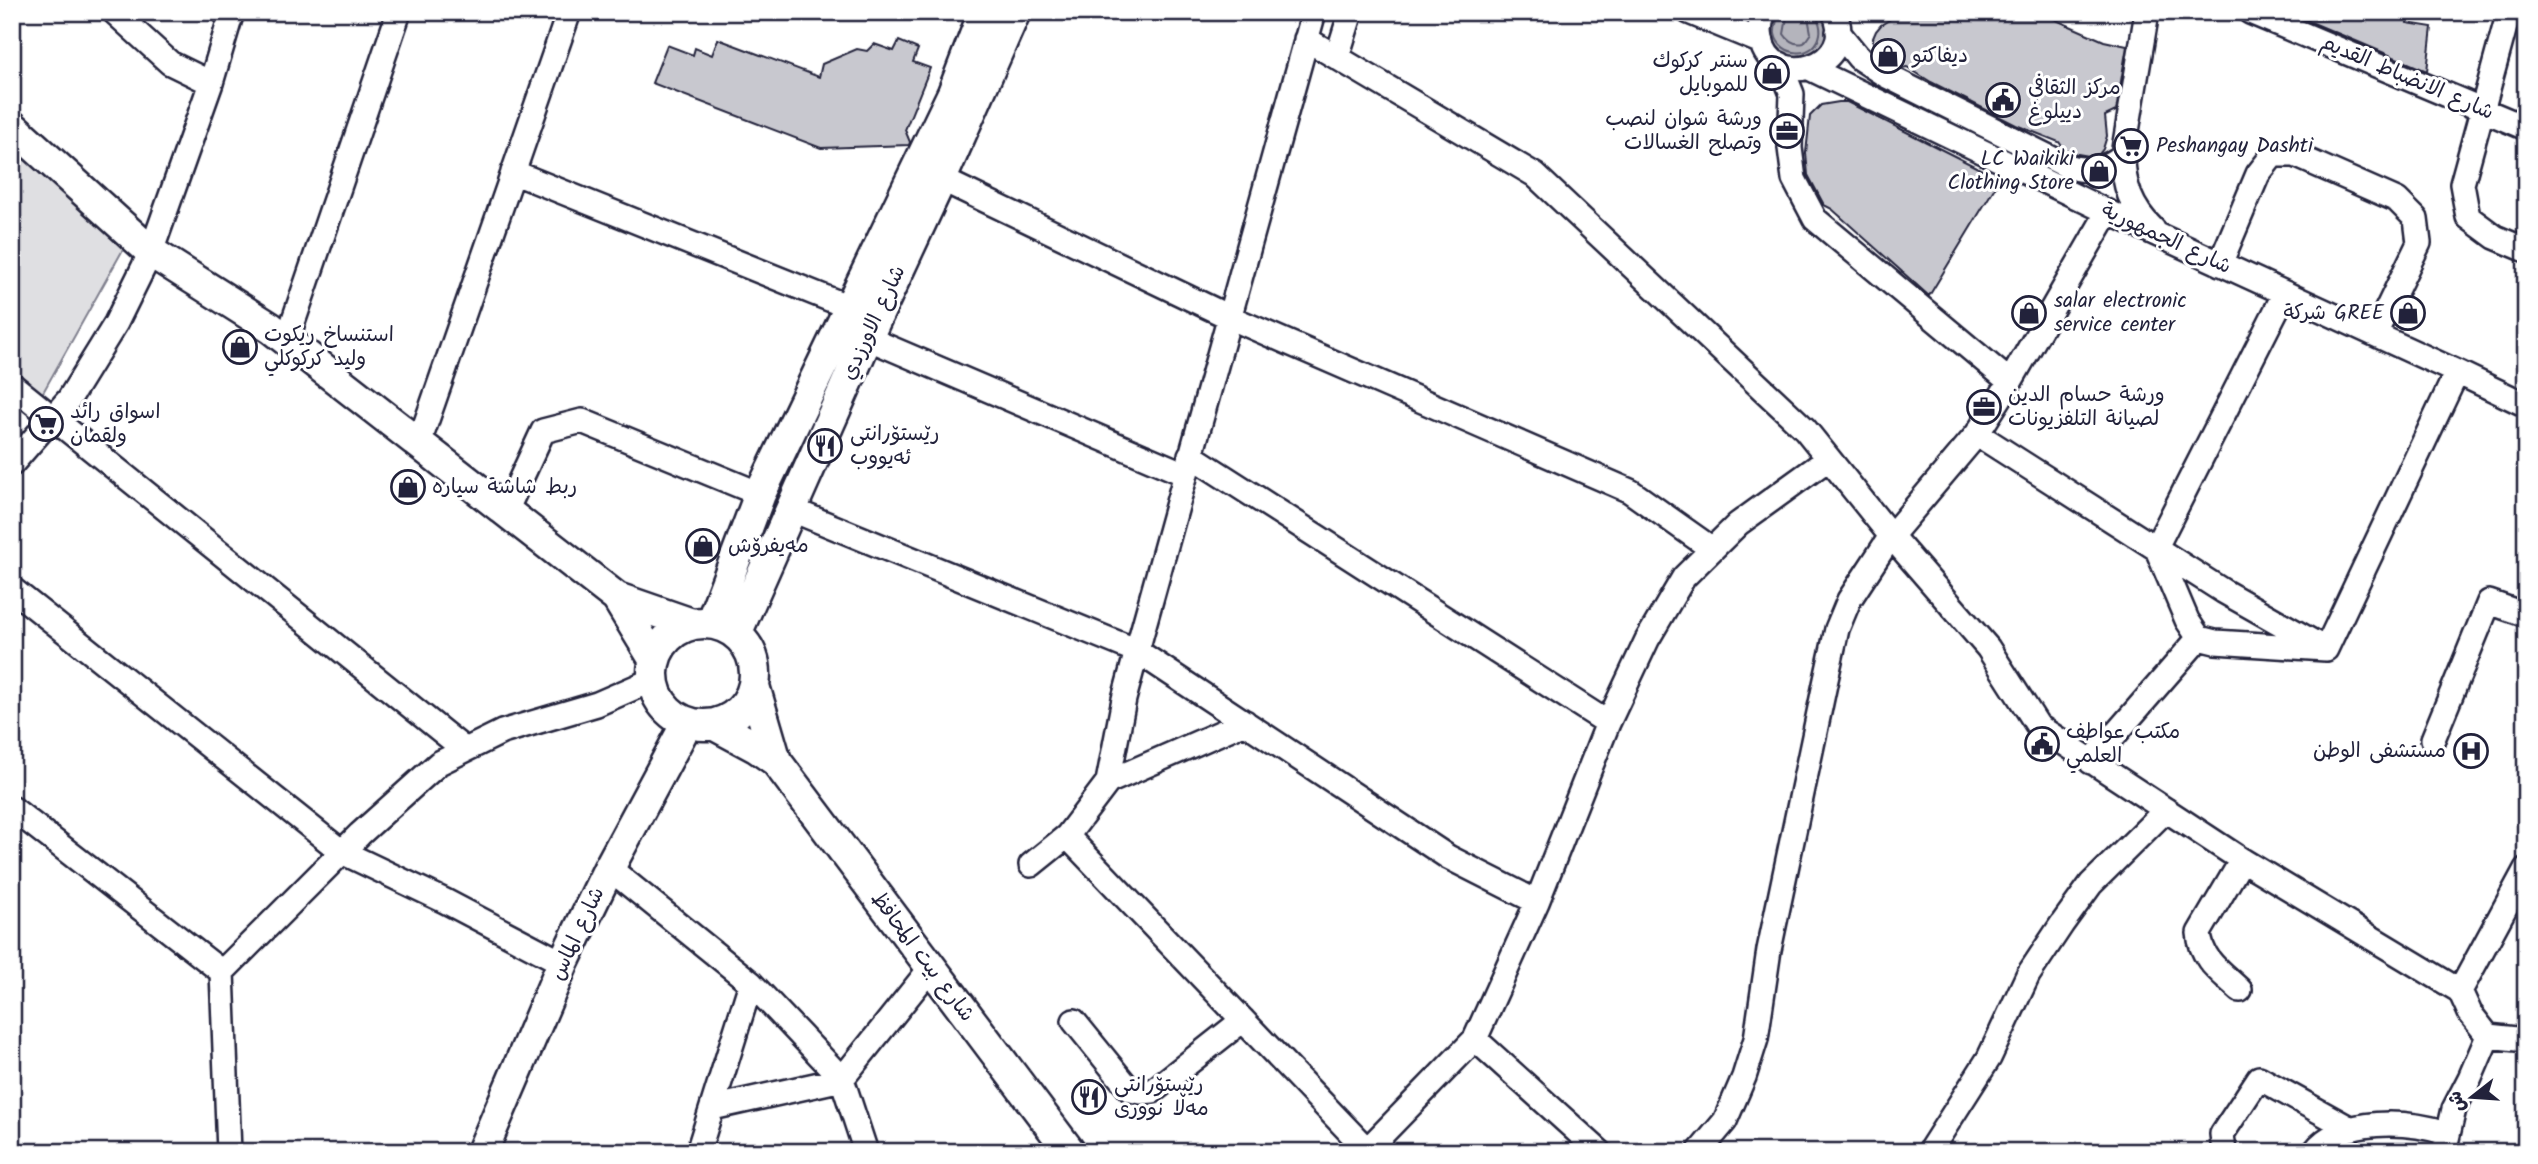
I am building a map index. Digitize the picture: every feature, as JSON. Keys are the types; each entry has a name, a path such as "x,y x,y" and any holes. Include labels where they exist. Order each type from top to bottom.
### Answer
{"main road":[{"name":"شارع الاورزدي","path":"713,627 760,494 953,93 984,12"},
{"name":"شارع الاورزدي","path":"713,627 790,509 1015,12"},
{"path":"12,126 151,252 287,340 617,598 713,627 746,645 755,672 754,687 749,700 740,711 728,720 701,724 667,711 655,691 653,669 617,598"},
{"path":"653,669 665,640 673,633 713,627"},
{"name":"شارع بيت المحافظ","path":"754,687 776,761"},
{"name":"شارع بيت المحافظ","path":"701,724 746,741 776,761 1070,1152"},
{"name":"شارع الماس","path":"482,1152 563,963 609,868 701,724"}],"street":[{"path":"114,12 170,63 211,83"},
{"path":"12,464 69,399 117,323 151,252 211,83 232,12"},
{"path":"287,340 399,12"},
{"path":"419,443 569,12"},
{"path":"1031,865 1067,836 1108,782 1124,699 1314,12"},
{"path":"1337,57 1351,12"},
{"path":"1689,12 1762,43"},
{"path":"1765,12 1760,30 1762,43 1766,51 1780,64 1792,94 1790,148 1794,179 1815,219 2010,382"},
{"path":"2147,12 2123,155 2126,187 2132,203 2152,229 2165,239"},
{"name":"شارع الانضباط القديم","path":"2250,12 2526,128"},
{"path":"2509,12 2462,184 2469,217 2495,237 2526,250"},
{"path":"1838,19 1859,58 1886,76 2067,166 2090,170 2102,168 2123,155"},
{"path":"1809,68 1830,55 1836,44 1838,19"},
{"path":"1306,39 1535,175 1805,429 1891,536 1989,648 2038,726 2242,860 2460,990 2470,1013 2488,1036 2526,1040"},
{"name":"شارع الجمهورية","path":"1780,64 1789,68 1809,68 2165,239 2526,405"},
{"path":"2220,264 2258,174 2273,155 2295,155 2397,200 2416,219 2419,243 2375,334"},
{"path":"513,172 849,307"},
{"path":"941,179 1229,317 1630,491 1712,549"},
{"path":"1699,1152 1725,1121 1744,1077 1756,1039 1769,950 1837,629 1849,600 1891,536 1977,434 2108,212"},
{"path":"2285,293 2156,547 2187,620 2199,638 2215,642 2326,649"},
{"path":"867,338 1188,465 1608,723"},
{"path":"2326,649 2458,372"},
{"path":"12,385 465,750"},
{"path":"506,511 543,431 582,421 760,494"},
{"path":"1977,434 2223,591 2326,649"},
{"path":"1067,836 1368,1151 1475,1039 1537,902 1608,723 1647,640 1684,577 1738,524 1829,459"},
{"path":"790,509 1137,651 1448,857 1537,902"},
{"path":"12,589 342,852 445,901 563,963"},
{"path":"2433,739 2489,602 2526,615"},
{"path":"2091,762 2199,638"},
{"path":"229,1152 222,972 342,852 439,763 502,732 597,704 653,669"},
{"path":"1108,782 1245,722"},
{"path":"12,808 222,972"},
{"path":"1928,1152 1989,1058 2028,975 2062,924 2091,884 2166,810"},
{"path":"2240,990 2208,961 2200,945 2199,933 2242,860"},
{"path":"609,868 751,983 842,1079 866,1152"},
{"path":"2460,990 2524,876"},
{"path":"712,1108 842,1079 930,969"},
{"path":"698,1152 751,983"},
{"path":"1074,1021 1130,1090 1141,1092 1153,1091 1243,1020"},
{"path":"2314,1152 2331,1137 2351,1129 2403,1124 2445,1142 2454,1109 2488,1036"},
{"path":"1475,1039 1600,1152"},
{"path":"2224,1152 2222,1134 2259,1078 2351,1129"}],"shaded area":[{"path":"12,146 125,246 41,396 12,371"}],"water":[{"path":"1773,12 1821,12 1827,24 1827,36 1823,46 1805,59 1793,59 1781,53 1769,41"}],"building":[{"path":"1902,12 2038,12 2104,41 2127,46 2116,111 2105,116 2107,136 2103,149 2099,154 2089,156 2072,153 2064,149 2059,142 2016,125 1873,51 1876,31"},
{"path":"2287,12 2409,12 2407,23 2432,27 2427,71"},
{"path":"718,39 819,77 822,64 857,49 867,51 874,44 894,51 899,41 918,49 913,62 930,68 905,130 909,145 821,148 652,83 667,45 693,55 695,48 712,55"},
{"path":"1847,102 2000,179 1929,296 1832,209 1824,205 1808,175 1806,153 1810,116 1821,105"}],"place":[{"name":"ديفاكتو","path":"1888,56"},
{"name":"سنتر كركوك للموبايل","path":"1772,73"},
{"name":"مركز الثقافي دييلوغ","path":"2003,100"},
{"name":"ورشة شوان لنصب وتصلح الغسالات","path":"1787,131"},
{"name":"Peshangay Dashti","path":"2131,146"},
{"name":"LC Waikiki Clothing Store","path":"2099,171"},
{"name":"salar electronic service center","path":"2029,313"},
{"name":"شركة GREE","path":"2408,313"},
{"name":"استنساخ ريكوت وليد كركوكلي","path":"240,347"},
{"name":"ورشة حسام الدين لصيانة التلفزيونات","path":"1984,407"},
{"name":"اسواق رائد ولقمان","path":"46,424"},
{"name":"رێستۆرانتی ئەیووب","path":"825,446"},
{"name":"ربط شاشة سياره","path":"408,487"},
{"name":"مەیفرۆش","path":"703,546"},
{"name":"مكتب عواطف العلمي","path":"2042,744"},
{"name":"مستشفى الوطن","path":"2471,751"},
{"name":"رێستۆرانتی مەڵا نووری","path":"1089,1097"}]}
